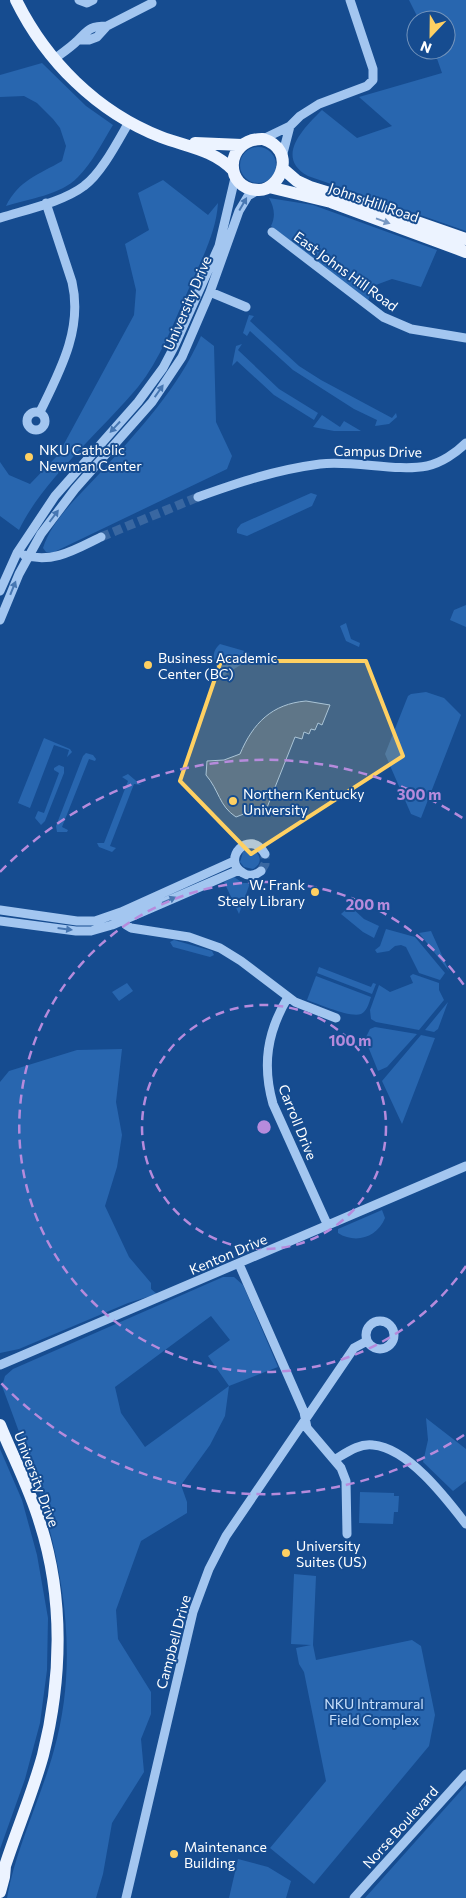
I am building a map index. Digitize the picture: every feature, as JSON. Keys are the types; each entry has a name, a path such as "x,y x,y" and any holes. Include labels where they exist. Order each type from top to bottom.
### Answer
{"main road":[{"path":"16,0 54,59 89,95 129,122 179,143 210,152 221,159 234,174 246,186 264,189 282,168 283,153 278,146 263,139 251,140 242,145 235,154 234,174"},
{"path":"179,143 242,145"},
{"name":"Johns Hill Road","path":"282,168 297,181 310,187 466,240"},
{"name":"Johns Hill Road","path":"264,189 331,202 466,252"},
{"name":"University Drive","path":"0,1425 40,1522 54,1588 58,1632 55,1690 50,1725 41,1761 2,1869 4,1877 0,1892"}],"street":[{"path":"79,0 87,3 93,0"},
{"path":"263,139 290,126 300,116 320,104 367,86 373,80 373,69 350,0"},
{"path":"54,59 78,40 83,33 95,26 106,26 152,3"},
{"path":"0,218 46,203 85,186 94,177 129,122"},
{"path":"283,153 290,126"},
{"name":"University Drive","path":"0,591 17,553 55,496 138,402 163,368 219,246 234,174"},
{"name":"University Drive","path":"0,620 28,556 41,534 63,504 152,402 170,376 191,338 210,292 239,211 248,196 264,189"},
{"path":"40,412 65,359 72,336 75,314 72,282 46,203"},
{"name":"East Johns Hill Road","path":"272,232 383,317 411,329 466,338"},
{"path":"210,292 246,307"},
{"name":"Campus Drive","path":"198,497 270,472 313,465 339,462 426,466 452,455 466,443"},
{"path":"17,553 43,560 61,556 101,537"},
{"path":"261,871 252,875 239,870 234,861 236,852 248,844 258,846 265,854"},
{"path":"0,921 91,931 234,861"},
{"path":"0,910 77,921 95,921 122,916 239,870"},
{"path":"122,916 126,925 131,928 188,937 220,948 241,961 288,997 336,1018"},
{"name":"Carroll Drive","path":"288,997 270,1034 266,1062 268,1086 273,1104 328,1226"},
{"name":"Kenton Drive","path":"0,1365 466,1166"},
{"path":"239,1264 305,1418 307,1428 334,1460 346,1481 347,1534"},
{"name":"Campbell Drive","path":"126,1898 190,1624 209,1569 226,1536 305,1418 354,1348 367,1341"},
{"path":"334,1460 357,1447 372,1444 385,1447 416,1467 436,1486 466,1524"},
{"name":"Norse Boulevard","path":"354,1898 466,1774"}],"highlighted area":[{"path":"221,661 366,661 403,756 251,854 180,781"}],"green space":[{"path":"409,0 466,0 466,231 308,176 298,168 293,160 293,152 301,134 322,110 357,138 392,126 359,97 442,73 437,60 456,60 456,10 414,10"},
{"path":"42,63 86,106 113,125 88,166 71,183 54,192 6,206 11,197 23,184 62,161 66,146 60,128 37,103 24,96 0,97 0,75"},
{"path":"258,147 271,152 276,165 271,178 258,183 245,178 240,165 245,152"},
{"path":"163,180 208,215 218,203 217,215 206,249 166,342 146,376 42,493 19,530 0,516 0,462 9,475 30,484 58,455 134,315 136,290 125,244 149,230 138,193"},
{"path":"269,198 313,205 437,250 421,287 392,279 373,286 368,301 271,226 274,212"},
{"path":"249,315 254,316 250,321 299,366 392,418 396,413 397,417 389,424 375,426 377,420 354,409 293,370 250,331 247,336 243,333"},
{"path":"201,336 214,346 216,422 232,456 227,469 52,553 46,552 43,548 47,537 60,517 157,408 181,374"},
{"path":"242,344 238,350 279,389 318,413 314,420 274,395 237,361 232,366 236,346"},
{"path":"322,415 340,427 344,421 361,431 334,431 313,427"},
{"path":"311,493 317,495 312,506 247,536 237,533 237,529 241,524"},
{"path":"466,605 466,627 450,620 454,610"},
{"path":"346,623 351,639 360,643 359,647 346,641 340,626"},
{"path":"220,644 248,652 251,658 222,677 214,660 214,652"},
{"path":"426,692 444,698 461,715 421,818 411,814 385,754 408,696"},
{"path":"44,738 70,749 72,752 67,757 69,750 54,745 30,808 18,803"},
{"path":"86,753 93,755 96,759 95,761 89,759 62,827 68,830 67,832 57,832 56,826 83,756"},
{"path":"59,765 64,767 64,773 45,821 41,825 35,818 38,811 44,813 59,773 54,768"},
{"path":"128,774 141,785 134,784 110,846 116,848 112,852 99,847 97,843 104,843 128,781 122,777"},
{"path":"248,849 257,853 260,860 259,864 253,869 244,867 240,862 243,852"},
{"path":"234,877 243,883 250,883 239,914 224,882"},
{"path":"350,906 364,919 379,926 374,938 363,932 341,914"},
{"path":"386,929 415,937 445,973 440,980 419,973 406,947 401,945 395,946 389,951 377,953 375,950 380,946"},
{"path":"431,931 449,971 419,933"},
{"path":"174,940 212,951 214,955 210,957 173,947 170,942"},
{"path":"319,967 371,987 373,983 376,984 372,994 317,973"},
{"path":"413,974 439,983 439,990 444,1000 419,1030 376,1022 371,1019 370,1010 379,985 390,992 413,983 410,976"},
{"path":"316,976 371,997 369,1004 363,1013 356,1015 334,1010 307,1000"},
{"path":"127,983 133,991 119,1001 112,992"},
{"path":"448,1002 438,1029 434,1032 425,1030"},
{"path":"375,1027 417,1034 387,1067 378,1071 365,1039 370,1029"},
{"path":"421,1035 435,1038 402,1124 382,1081"},
{"path":"122,1049 116,1102 122,1135 117,1167 105,1206 129,1257 151,1283 151,1289 157,1294 128,1303 19,1349 0,1353 0,1082 9,1071 77,1050"},
{"path":"382,1210 385,1218 377,1230 371,1234 365,1237 351,1238 338,1233 338,1229"},
{"path":"223,1277 234,1277 243,1285 278,1367 229,1386 225,1416 210,1445 181,1485 187,1502 187,1513 141,1541 116,1610 118,1639 151,1692 151,1714 141,1739 144,1772 112,1823 103,1874 96,1898 7,1898 16,1861 54,1750 64,1704 67,1657 65,1611 58,1565 47,1519 34,1474 2,1386 5,1376 13,1369","holes":["211,1316 230,1340 208,1356 229,1386 145,1447 121,1413 115,1387"]},
{"path":"426,1418 466,1449 466,1481 453,1491 423,1462 428,1440"},
{"path":"0,1449 22,1500 37,1555 48,1618 47,1670 40,1723 25,1779 0,1849"},
{"path":"360,1492 394,1493 394,1496 399,1496 398,1512 394,1512 393,1524 359,1523"},
{"name":"NKU Intramural Field Complex","path":"294,1574 316,1576 313,1645 316,1660 412,1640 421,1646 435,1715 429,1746 314,1884 270,1848 326,1781 304,1672 299,1664 296,1648 311,1645 291,1644"},
{"path":"466,1785 466,1898 365,1898"},
{"path":"238,1859 268,1867 291,1881 286,1898 229,1898"}],"shaded area":[{"path":"306,701 330,705 322,725 318,723 315,730 311,729 309,734 304,732 302,739 295,737 266,810 249,812 236,817 222,803 206,775 207,761 224,760 240,754 251,733 265,717 283,706"}],"tunnel":[{"path":"101,537 198,497"},
{"path":"261,871 265,864 265,854"}],"place":[{"name":"NKU Catholic Newman Center","path":"29,457"},
{"name":"Business Academic Center (BC)","path":"148,665"},
{"name":"Northern Kentucky University","path":"233,801"},
{"name":"W. Frank Steely Library","path":"315,892"},
{"name":"University Suites (US)","path":"286,1553"},
{"name":"Maintenance Building","path":"174,1854"}]}
